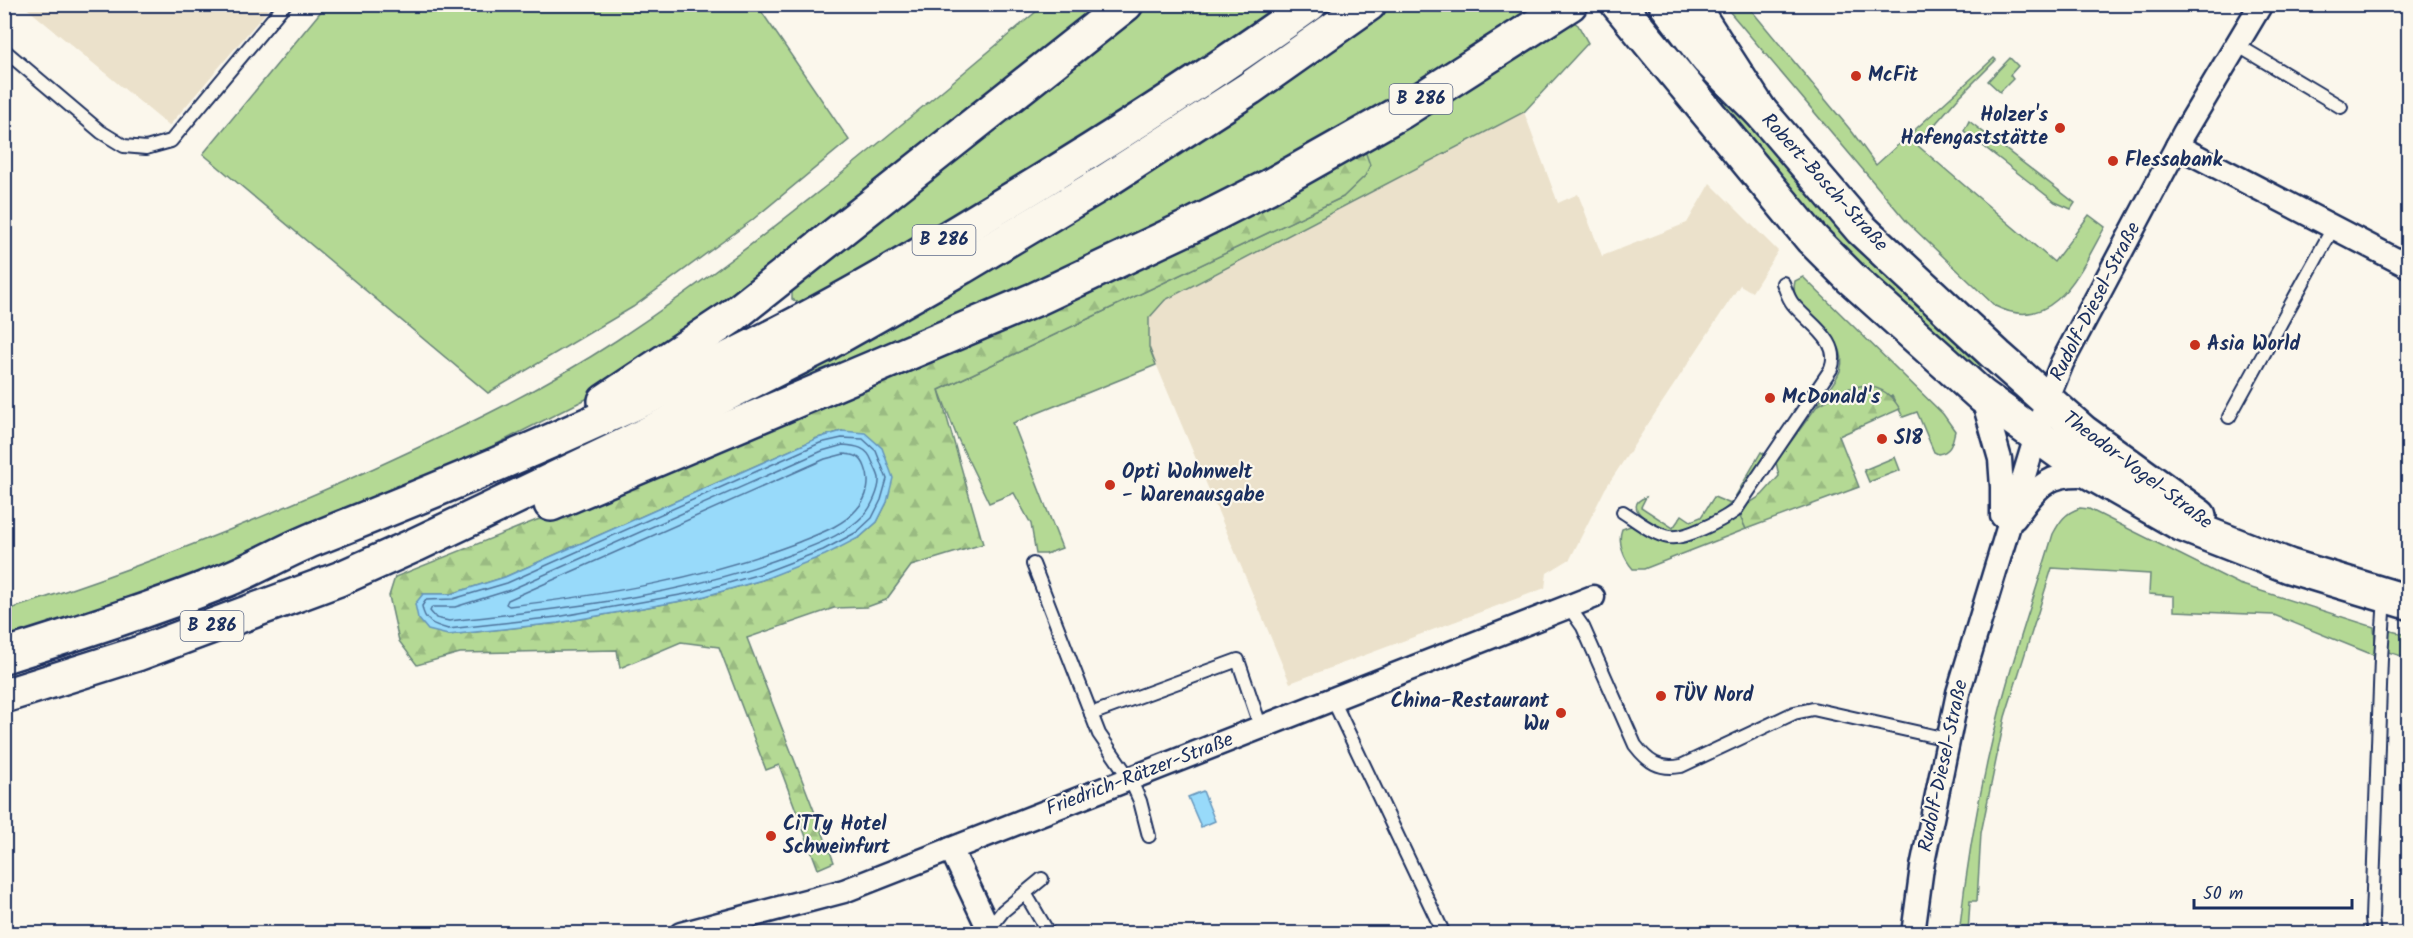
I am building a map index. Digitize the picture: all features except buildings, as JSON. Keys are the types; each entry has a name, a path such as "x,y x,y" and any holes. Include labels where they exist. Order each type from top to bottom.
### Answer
{"main road":[{"path":"556,438 620,390 730,318 1126,4"},
{"name":"B 286","path":"4,656 223,582 309,542 401,505 653,396 800,322 934,246 1089,153 1221,68 1310,4"},
{"name":"B 286","path":"4,696 137,654 339,579 615,450 824,345 962,267 1101,184 1250,88 1369,4"},
{"name":"B 286","path":"415,545 515,519 1067,284 1191,226 1315,161 1420,100 1570,4"},
{"name":"Robert-Bosch-Straße","path":"1618,4 1811,238 1852,279 1982,396 2034,435"},
{"name":"Robert-Bosch-Straße","path":"1666,4 1707,58 1760,111 1861,229 2047,400"},
{"path":"1695,4 1700,18 1760,111"},
{"name":"Theodor-Vogel-Straße","path":"2047,400 2083,432 2191,509 2227,541"},
{"name":"Theodor-Vogel-Straße","path":"2034,435 2095,476 2159,513 2289,566 2397,599"}],"street":[{"name":"Rudolf-Diesel-Straße","path":"1913,933 1922,867 1947,739 1973,640 2034,435 2047,400 2062,363 2177,146 2261,4"},
{"path":"2177,146 2409,266"},
{"path":"1982,396 2000,459 2003,539"},
{"name":"Rudolf-Diesel-Straße","path":"2003,539 2027,501 2044,483 2067,473 2095,476"},
{"name":"Friedrich-Rätzer-Straße","path":"681,933 844,891 1593,597"},
{"path":"951,849 990,931"}],"lane":[{"path":"4,50 100,132 124,146 146,148 171,141 285,4"},
{"path":"2237,45 2341,107"},
{"path":"2229,417 2333,228"},
{"path":"1623,512 1668,537 1677,537 1722,520 1735,512 1831,369 1834,361 1830,343 1793,303 1784,283"},
{"path":"1033,564 1099,734 1130,779 1140,801 1149,836"},
{"path":"2374,933 2372,919 2380,670 2397,599"},
{"path":"1569,607 1583,627 1635,745 1646,758 1663,767 1681,766 1794,713 1813,709 1947,739"},
{"path":"1091,714 1238,660 1261,728"},
{"path":"1333,700 1444,933"},
{"path":"990,931 1003,911 1042,879"},
{"path":"1024,893 1049,933"}],"shaded area":[{"path":"23,5 272,5 169,126"},
{"path":"1524,112 1558,203 1578,194 1602,256 1687,223 1710,183 1778,251 1752,292 1740,285 1605,489 1570,559 1547,573 1545,588 1290,683 1149,347 1149,318 1165,300"}],"green space":[{"path":"327,4 757,5 849,140 751,221 633,307 488,393 203,154"},
{"path":"1044,5 1110,5 837,227 592,396 477,454 153,593 5,643 4,611 145,563 237,527 405,454 559,376 673,302 782,221 888,136"},
{"path":"1147,5 1283,5 1140,103 815,299 800,304 792,299 792,289"},
{"path":"1394,5 1551,5 1291,164 1065,273 774,399 768,390 1078,218 1225,122"},
{"path":"1653,5 1983,357 1979,371 1819,226 1647,20"},
{"path":"1724,5 1747,5 1853,133 1876,165 1994,58 1996,60 1957,99 1917,145 2054,262 2089,215 2105,227 2064,294 2050,305 2034,312 2016,313 1995,306 1907,222"},
{"path":"1572,21 1578,25 1588,43 1524,112 1165,300 1149,318 1149,347 1156,365 1013,423 1062,548 1046,554 1036,554 1031,524 1014,493 989,503 957,437 939,390 1343,197 1364,148"},
{"path":"2010,58 2018,66 2010,75 2013,79 2000,92 1988,81"},
{"path":"1969,121 2075,203 2071,209 2055,202 1964,131"},
{"path":"1364,148 1370,165 1365,176 1343,197 939,390 983,544 911,566 886,600 867,607 834,608 747,638 834,862 818,869 779,765 766,770 719,647 681,642 620,668 617,650 460,653 417,665 399,641 389,596 395,577 701,454 1305,185","holes":["842,431 887,502 877,522 860,537 762,580 698,598 558,623 448,635 423,594 451,594 505,577 818,438"]},
{"path":"1803,277 1943,414 1955,431 1951,446 1946,451 1938,454 1934,452 1917,412 1903,417 1892,396 1830,399 1817,406 1838,375 1842,357 1829,334 1800,304 1795,293 1795,281"},
{"path":"1865,385 1885,392 1900,409 1839,436 1859,487 1746,529 1740,516 1748,504 1762,495 1779,476 1776,462 1817,406 1846,389"},
{"path":"1761,452 1766,455 1747,483 1733,501"},
{"path":"1895,457 1900,470 1869,482 1864,470"},
{"path":"1646,497 1641,507 1673,528 1682,515 1691,521 1701,517 1714,497 1730,504 1703,524 1669,532 1643,517 1636,506 1638,501"},
{"path":"2080,508 2089,509 2239,584 2374,627 2376,656 2274,615 2174,611 2174,596 2149,594 2150,574 2052,568 2005,717 1981,833 1977,901 1970,901 1968,933 1959,934 1975,820 2006,687 2053,534 2070,512"},
{"path":"1740,516 1746,529 1644,569 1633,569 1622,550 1620,539 1622,529 1633,525 1668,543 1674,543"},
{"path":"2387,630 2408,635 2408,658 2385,651"}],"water":[{"path":"842,431 865,433 882,448 893,478 887,502 877,522 860,537 825,555 762,580 698,598 558,623 448,635 428,630 418,618 415,604 423,594 451,594 505,577 818,438"},
{"path":"1203,791 1215,821 1201,827 1188,797"}],"place":[{"name":"McFit","path":"1856,76"},
{"name":"Holzer's Hafengaststätte","path":"2060,128"},
{"name":"Flessabank","path":"2113,161"},
{"name":"Asia World","path":"2195,345"},
{"name":"McDonald's","path":"1770,398"},
{"name":"S18","path":"1882,439"},
{"name":"Opti Wohnwelt - Warenausgabe","path":"1110,485"},
{"name":"TÜV Nord","path":"1661,696"},
{"name":"China-Restaurant Wu","path":"1561,713"},
{"name":"CiTTy Hotel Schweinfurt","path":"771,836"}]}
